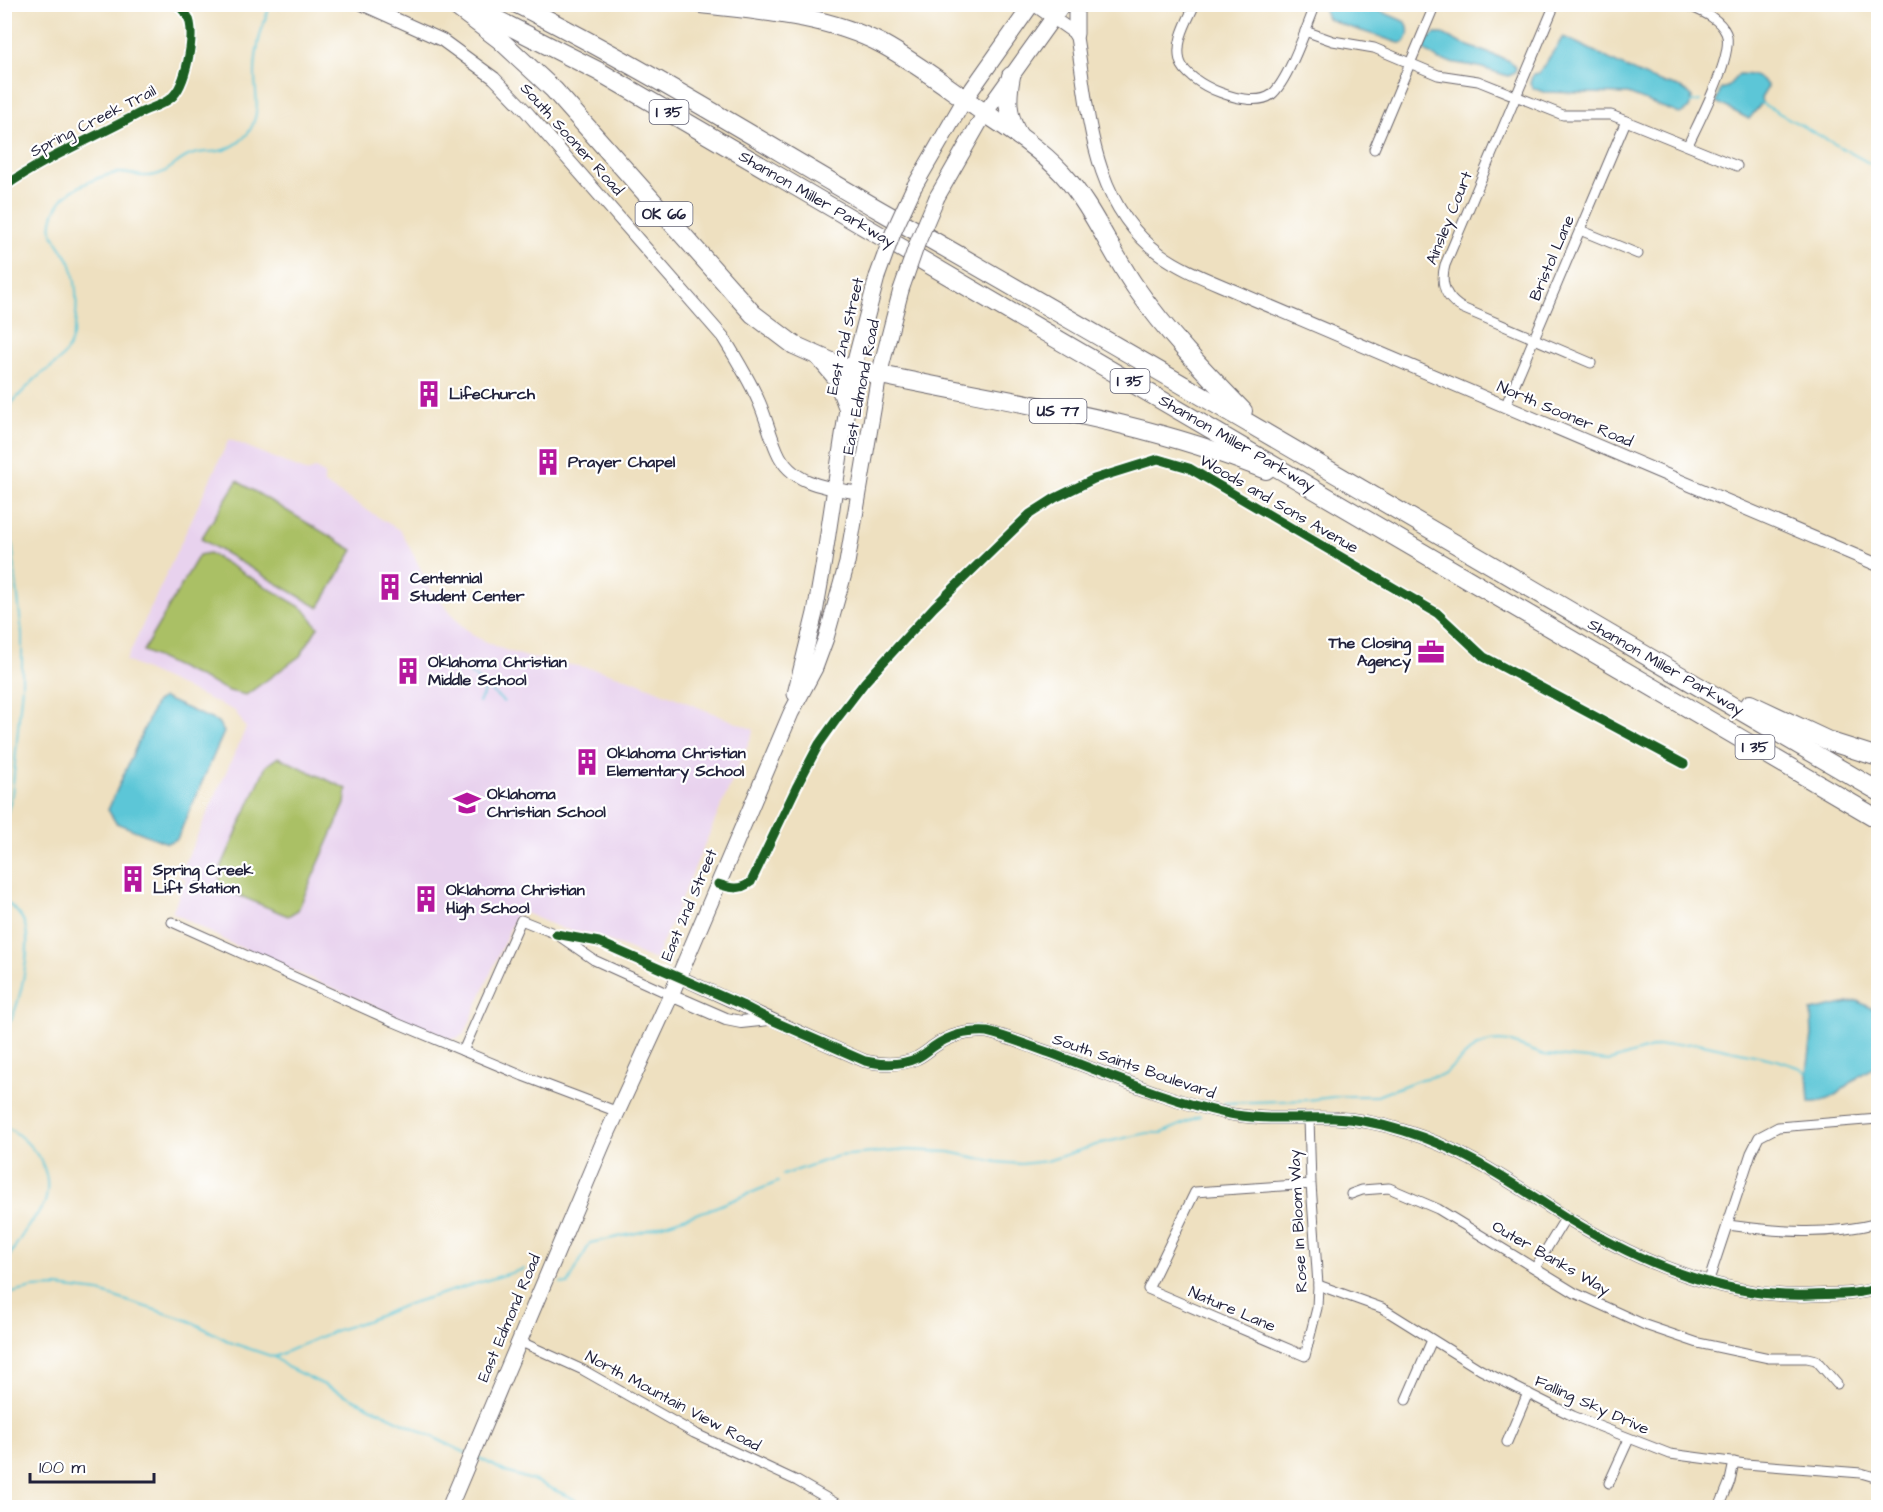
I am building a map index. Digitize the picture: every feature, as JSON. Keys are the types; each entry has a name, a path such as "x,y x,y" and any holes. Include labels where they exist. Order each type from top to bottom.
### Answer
{"highway":[{"name":"OK 66","path":"453,4 499,39 554,90 753,314 794,345 819,357 829,366 836,377 848,408"},
{"name":"Shannon Miller Parkway","path":"466,4 598,71 1878,819"},
{"name":"Shannon Miller Parkway","path":"517,4 637,67 1262,429 1878,791"},
{"path":"701,4 795,16 843,28 882,44 1020,137 1063,174 1079,194 1135,286 1167,329 1209,376 1262,429"},
{"path":"1011,76 1008,105 1013,128 1020,137"},
{"path":"819,357 853,369"},
{"name":"US 77","path":"853,369 1109,421 1161,434 1234,457 1328,496"},
{"path":"1646,656 1831,742 1878,757"}],"main road":[{"name":"East 2nd Street","path":"791,713 815,613 853,369 877,277 893,233 914,187 965,99 1033,4"},
{"path":"1076,4 1076,34"},
{"path":"986,113 1058,11"},
{"name":"East Edmond Road","path":"860,493 879,375 901,290 937,197 986,113"},
{"name":"East 2nd Street","path":"603,1143 671,994 791,713 815,668 847,563 860,493"},
{"name":"East Edmond Road","path":"448,1508 603,1143"}],"street":[{"name":"South Sooner Road","path":"362,4 442,40 494,78 525,110 723,337 750,383 781,460 793,473 815,484 860,493"},
{"path":"1033,4 1058,11 1076,34"},
{"path":"1195,4 1179,41 1181,64 1187,74 1197,81 1235,96 1258,100 1273,93 1284,78 1316,4"},
{"path":"1374,149 1435,4"},
{"name":"Ainsley Court","path":"1555,4 1445,265 1442,280 1445,292 1458,306 1592,363"},
{"path":"1685,4 1718,21 1726,33 1728,46 1723,64 1688,145"},
{"path":"1305,31 1333,41 1374,48 1438,75 1478,81 1563,116 1606,115 1626,121 1737,166"},
{"name":"North Sooner Road","path":"1076,34 1095,152 1112,198 1140,237 1160,254 1180,267 1239,293 1878,565"},
{"name":"Bristol Lane","path":"1505,407 1626,121"},
{"path":"1580,230 1638,254"},
{"name":"Woods and Sons Avenue","path":"718,884 743,888 751,882 796,786 819,744 838,716 865,682 934,607 998,544 1030,514 1055,498 1094,479 1158,459 1189,468 1437,614 1484,657 1684,764"},
{"name":"South Saints Boulevard","path":"463,1051 521,920 556,934 599,942 866,1061 880,1064 905,1062 919,1057 952,1036 975,1031 987,1032 1207,1108 1246,1117 1336,1118 1379,1124 1436,1142 1500,1175 1566,1217 1616,1244 1676,1272 1708,1283 1748,1292 1791,1296 1834,1294 1878,1288"},
{"path":"172,922 463,1051 618,1112"},
{"name":"South Saints Boulevard","path":"556,934 594,960 726,1019 741,1022 769,1019"},
{"name":"Rose In Bloom Way","path":"1305,1356 1317,1308 1318,1285 1309,1118"},
{"path":"1708,1283 1751,1153 1759,1137 1778,1127 1878,1119"},
{"name":"Nature Lane","path":"1305,1356 1148,1289 1195,1192 1311,1184"},
{"name":"Outer Banks Way","path":"1351,1194 1362,1190 1389,1188 1438,1209 1575,1293 1645,1326 1698,1343 1769,1358 1816,1360 1837,1384"},
{"path":"1535,1268 1566,1217"},
{"path":"1728,1224 1775,1231 1815,1233 1878,1223"},
{"name":"Falling Sky Drive","path":"1318,1285 1382,1308 1481,1370 1574,1416 1670,1454 1861,1473 1878,1478"},
{"path":"1406,1400 1432,1340"},
{"name":"North Mountain View Road","path":"519,1341 583,1370 694,1433 797,1481 844,1508"},
{"path":"1507,1442 1528,1393"},
{"path":"1610,1483 1629,1439"},
{"path":"1719,1508 1730,1481 1734,1462"}],"shaded area":[{"name":"Oklahoma Christian School","path":"229,439 307,472 315,469 324,474 324,484 401,531 432,591 461,625 476,637 527,657 599,670 632,680 754,730 655,960 591,934 563,929 518,910 465,1033 458,1038 449,1039 230,943 172,912 186,879 179,876 246,728 235,711 126,661"}],"green space":[{"path":"237,481 353,550 319,608 201,539"},
{"path":"209,553 304,609 318,627 300,656 246,695 229,691 143,651 199,555"},
{"path":"278,757 347,789 345,804 298,910 288,916 219,887 220,870 266,766"}],"water":[{"path":"1322,5 1366,5 1406,22 1408,30 1405,42 1399,43 1327,18"},
{"path":"1435,34 1443,34 1460,43 1510,61 1516,68 1515,71 1508,76 1479,67 1439,60 1424,50 1427,40"},
{"path":"1563,37 1635,72 1683,89 1692,98 1689,108 1680,114 1628,94 1543,92 1533,88 1530,83 1533,74 1539,73"},
{"path":"1739,74 1755,76 1768,87 1761,98 1762,103 1749,119 1716,102 1721,89 1727,87"},
{"path":"163,698 218,722 224,732 177,839 167,843 116,823 108,810 156,702"},
{"path":"1858,1001 1878,1012 1878,1065 1831,1098 1809,1102 1807,1073 1812,1035 1811,1011"}],"waterway":[{"path":"4,411 35,379 62,358 73,335 76,310 73,272 70,262 52,231 54,215 59,204 72,191 97,178 121,173 154,175 164,172 188,156 224,150 244,138 255,118 257,48 271,4"},
{"path":"1689,103 1700,101"},
{"path":"1761,103 1878,168"},
{"path":"4,511 10,525 22,634 22,685 12,795 4,824"},
{"path":"470,673 504,702"},
{"path":"479,702 486,689"},
{"path":"4,900 22,917 27,935 26,963 20,995 10,1022 4,1030"},
{"path":"1224,1103 1377,1096 1421,1079 1443,1075 1475,1047 1499,1041 1509,1042 1544,1055 1609,1061 1658,1046 1698,1043 1777,1060 1800,1068 1807,1073"},
{"path":"783,1175 838,1156 907,1150 949,1152 997,1162 1021,1164 1047,1161 1102,1143 1147,1133 1162,1133 1200,1116"},
{"path":"4,1125 31,1147 44,1167 47,1178 44,1205 4,1265"},
{"path":"561,1283 568,1284 590,1243 641,1232 708,1210 778,1182"},
{"path":"274,1357 334,1331 408,1304 524,1269"},
{"path":"4,1295 33,1288 58,1287 99,1292 190,1321 232,1343 274,1357 287,1367 466,1453"},
{"path":"477,1457 506,1472 535,1481 588,1508"}],"cycle path":[{"name":"Spring Creek Trail","path":"4,187 53,157 171,98 185,72 191,37 189,19 178,4"},
{"path":"718,884 738,888 751,882 819,744 839,716 865,682 934,607 1030,514 1055,498 1094,479 1158,459 1189,468 1437,613 1484,657 1684,764"},
{"path":"556,934 599,942 865,1061 885,1064 911,1061 952,1037 965,1033 987,1032 1203,1108 1266,1118 1352,1119 1404,1131 1468,1158 1624,1250 1685,1275 1716,1284 1780,1295 1846,1294 1878,1288"}],"place":[{"name":"LifeChurch","path":"429,394"},
{"name":"Prayer Chapel","path":"548,462"},
{"name":"Centennial Student Center","path":"390,587"},
{"name":"The Closing Agency","path":"1431,652"},
{"name":"Oklahoma Christian Middle School","path":"408,671"},
{"name":"Oklahoma Christian Elementary School","path":"587,762"},
{"name":"Oklahoma Christian School","path":"467,803"},
{"name":"Spring Creek Lift Station","path":"133,879"},
{"name":"Oklahoma Christian High School","path":"426,899"}]}
